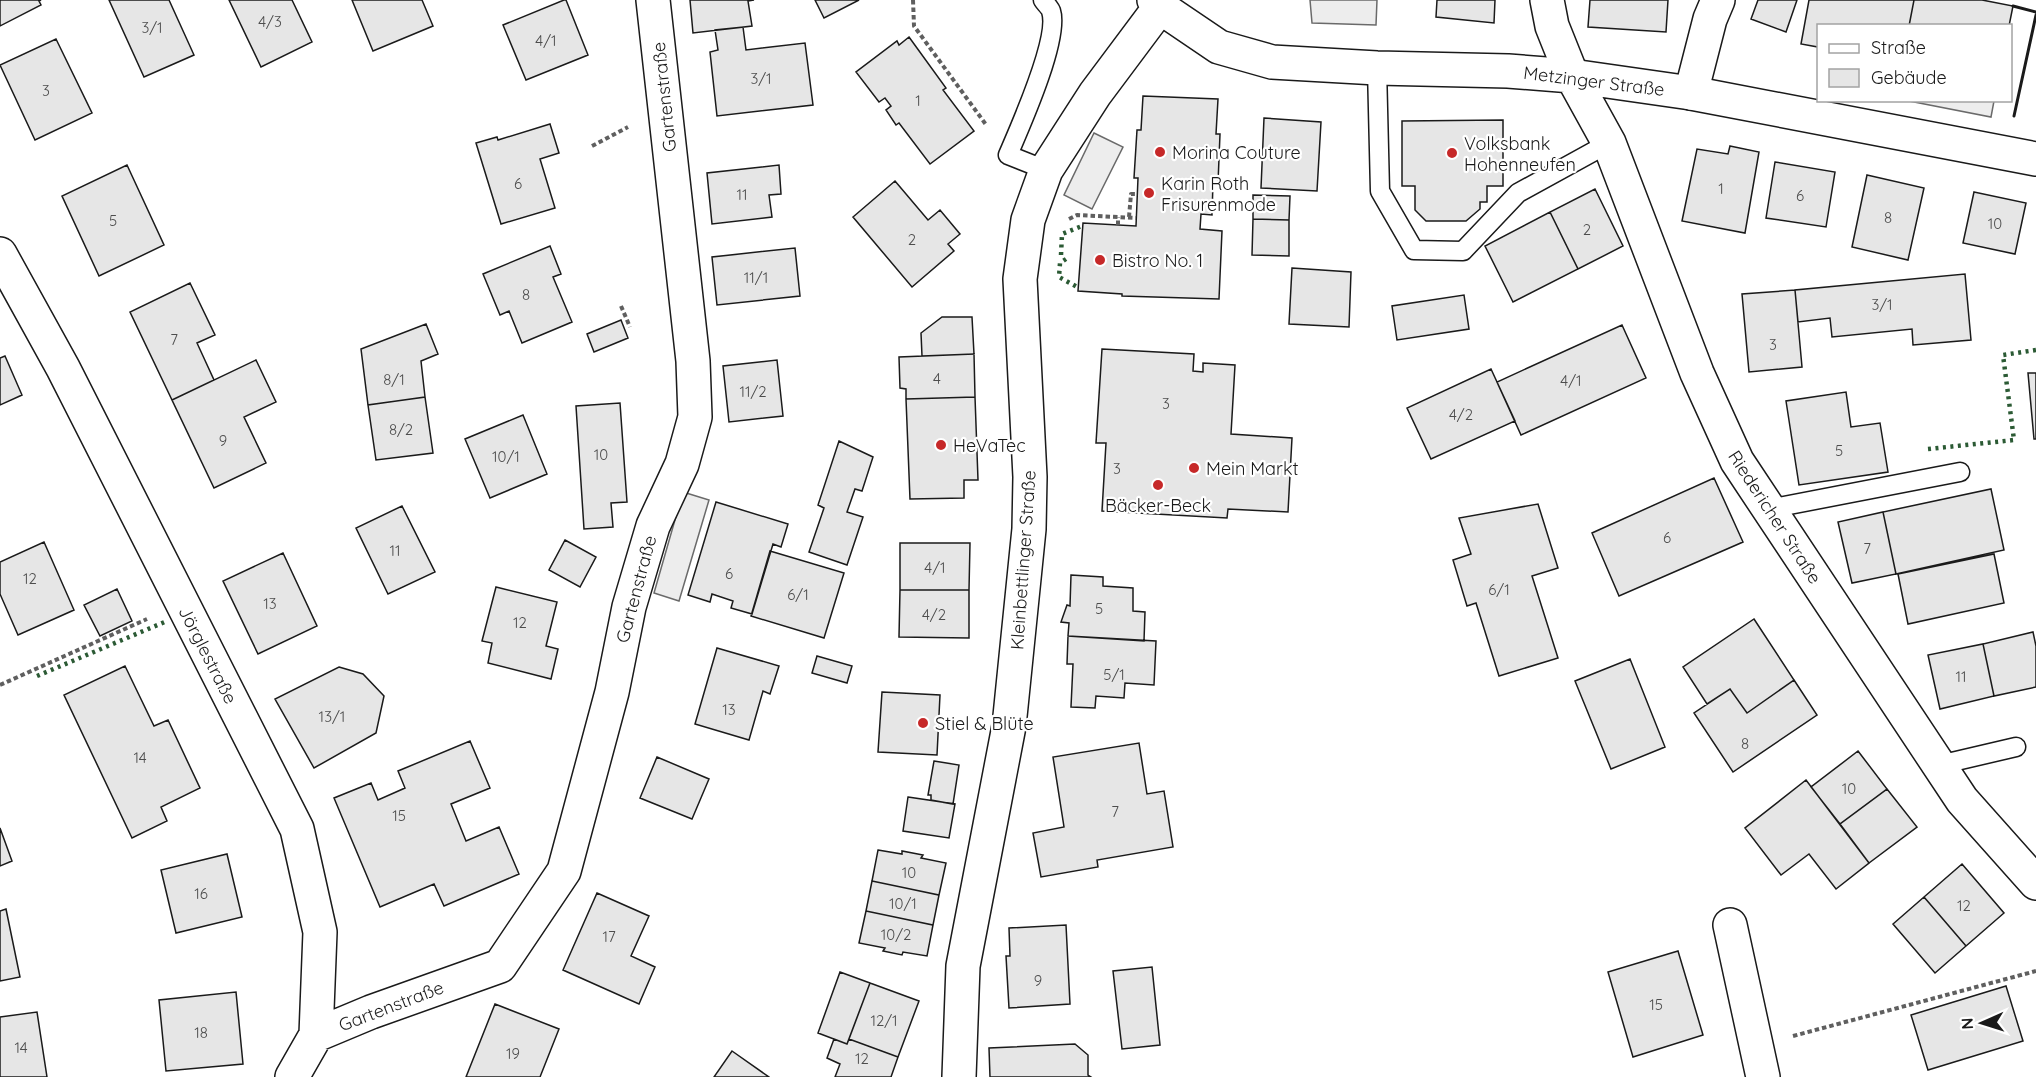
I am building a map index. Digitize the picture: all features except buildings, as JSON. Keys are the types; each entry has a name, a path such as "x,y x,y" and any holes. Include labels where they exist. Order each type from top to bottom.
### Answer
{"street":[{"name":"Gartenstraße","path":"316,1035 371,1012 500,966 564,871 612,692 629,607 653,526 682,464 695,417 693,361 653,0"},
{"name":"Riedericher Straße","path":"1547,0 1552,26 1572,76 1609,143 1697,373 1737,461 1962,800 2036,883"},
{"path":"1691,93 1710,19 1718,0"},
{"name":"Metzinger Straße","path":"1157,4 1219,47 1272,62 1377,68 1508,71 1572,76 1691,93 2036,159"},
{"name":"Kleinbettlinger Straße","path":"959,1077 963,966 1009,726 1029,529 1030,477 1020,279 1028,220 1046,170 1157,4"},
{"name":"Jörglestraße","path":"0,254 63,368 297,829 320,932 316,1035 292,1077"},
{"path":"1730,925 1763,1077"}],"lane":[{"path":"1043,0 1051,11 1051,37 1030,102 1008,154 1046,170"},
{"path":"1377,68 1380,191 1414,250 1463,251 1518,194 1609,143"},
{"path":"1768,509 1960,472"},
{"path":"1939,765 2016,747"}],"path":[{"path":"913,0 914,26 1008,154"},
{"path":"1129,218 1131,194 1138,194"},
{"path":"1028,220 1059,224 1077,215 1136,218"},
{"path":"1118,217 1118,225"},
{"path":"621,306 630,327"},
{"path":"0,685 182,603"},
{"path":"1756,1046 2036,971"}],"shaded area":[{"path":"1310,0 1377,0 1376,25 1312,23"},
{"path":"1914,102 1994,102 1991,117"},
{"path":"1094,133 1123,147 1092,209 1064,195"},
{"path":"683,492 709,500 679,601 654,593"}],"hedge":[{"path":"1061,255 1062,234 1082,226"},
{"path":"1066,259 1060,263 1059,277 1079,288"},
{"path":"1928,449 2014,440 2003,355 2036,350"},
{"path":"37,676 167,621"}],"wall":[{"path":"2013,6 2036,12"},
{"path":"2014,116 2036,15"}],"place":[{"name":"Morina Couture","path":"1160,152"},
{"name":"Volksbank Hohenneufen","path":"1452,153"},
{"name":"Karin Roth Frisurenmode","path":"1149,193"},
{"name":"Bistro No. 1","path":"1100,260"},
{"name":"HeVaTec","path":"941,445"},
{"name":"Mein Markt","path":"1194,468"},
{"name":"Bäcker-Beck","path":"1158,485"},
{"name":"Stiel & Blüte","path":"923,723"}]}
